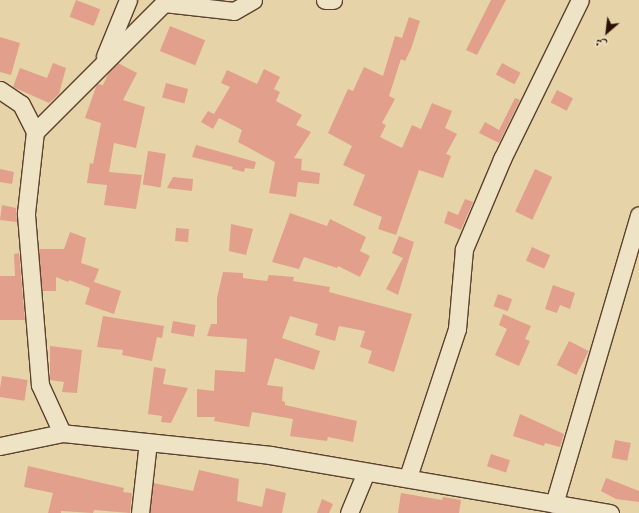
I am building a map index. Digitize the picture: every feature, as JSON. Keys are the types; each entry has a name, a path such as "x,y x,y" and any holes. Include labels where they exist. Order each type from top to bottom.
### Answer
{"street":[{"path":"102,62 128,0"},
{"path":"35,132 102,62 164,3 234,11 253,0"},
{"path":"325,0 333,0"},
{"path":"408,477 457,329 464,249 502,159 580,0"},
{"path":"0,90 21,104 35,132 26,213 40,385 62,433"},
{"path":"554,504 639,215"},
{"path":"0,446 62,433 270,455 366,472 408,477 608,513"},
{"path":"140,513 148,442"},
{"path":"349,513 366,472"}],"building":[{"path":"76,0 100,9 94,26 70,17"},
{"path":"491,0 506,0 477,55 466,50"},
{"path":"409,17 420,21 411,49 405,61 401,59 389,96 395,99 382,123 386,125 380,137 402,148 412,125 421,129 432,103 452,111 445,128 457,134 446,154 451,156 443,178 419,170 396,235 378,229 382,217 353,205 365,175 343,165 352,146 328,133 348,89 353,91 364,67 383,76 395,36 402,38"},
{"path":"170,26 205,40 195,65 160,51"},
{"path":"0,37 20,43 11,75 0,72"},
{"path":"53,63 66,68 59,94 49,103 13,87 20,68 47,78"},
{"path":"118,63 137,73 123,100 145,107 136,148 114,143 109,172 142,175 136,209 104,205 107,185 87,183 90,163 93,164 101,123 85,118 97,84 103,85 109,72"},
{"path":"502,63 521,73 514,84 496,74"},
{"path":"264,69 280,77 274,89 280,92 276,101 302,115 296,125 311,132 294,158 302,159 301,170 320,173 319,184 298,182 296,197 269,193 275,162 238,142 242,130 219,118 213,129 201,122 208,111 214,114 230,87 221,83 227,70 257,84"},
{"path":"166,83 188,89 184,103 162,97"},
{"path":"557,90 573,98 567,111 551,102"},
{"path":"515,98 520,100 499,143 479,133 485,122 499,130"},
{"path":"196,145 256,162 254,169 245,168 244,172 232,169 233,167 192,157"},
{"path":"148,151 166,154 160,187 143,185"},
{"path":"0,169 14,172 12,184 0,182"},
{"path":"535,169 552,177 532,220 515,212"},
{"path":"173,177 193,179 192,191 167,188"},
{"path":"465,199 473,202 461,230 444,223 448,211 458,215"},
{"path":"2,205 16,208 17,222 0,220"},
{"path":"290,213 327,226 330,219 366,237 360,251 370,256 360,277 338,266 337,268 304,257 299,269 272,262"},
{"path":"231,224 253,229 246,255 229,251"},
{"path":"176,228 189,229 188,242 175,241"},
{"path":"70,232 86,238 81,263 99,269 94,282 121,291 114,314 85,304 90,288 69,280 68,282 56,277 56,291 42,291 39,249 64,249"},
{"path":"399,236 414,242 398,295 386,289 403,258 392,253"},
{"path":"532,247 550,255 544,269 526,261"},
{"path":"19,253 25,320 0,320 0,276 15,276 14,254"},
{"path":"223,272 243,273 243,278 267,281 269,275 294,277 293,281 330,287 329,292 412,314 394,372 368,363 372,351 360,347 365,331 339,326 335,341 315,335 318,324 290,316 282,338 320,351 314,370 275,358 267,385 283,387 282,401 285,402 285,405 357,421 353,442 328,437 327,441 290,436 293,419 252,412 249,427 214,421 215,417 197,417 197,389 214,391 215,370 245,372 247,339 207,336 211,324 217,324 217,298"},
{"path":"553,285 575,293 570,309 560,305 557,313 545,309"},
{"path":"498,294 512,299 508,311 494,306"},
{"path":"503,314 531,326 525,339 530,341 519,366 495,355 507,329 499,325"},
{"path":"103,316 164,326 162,338 157,337 152,361 122,355 123,350 97,347"},
{"path":"173,321 196,325 194,337 171,333"},
{"path":"569,341 589,351 576,375 557,365"},
{"path":"50,346 82,350 77,393 62,392 64,382 50,380"},
{"path":"154,367 166,369 163,384 188,388 171,423 161,422 162,416 148,414"},
{"path":"2,376 28,380 24,401 0,397"},
{"path":"520,414 564,434 560,447 545,443 544,446 513,436"},
{"path":"615,440 631,443 627,461 612,458"},
{"path":"491,454 510,460 506,473 487,466"},
{"path":"28,466 124,488 123,492 132,493 130,513 94,510 93,513 61,511 61,513 48,513 53,493 24,487"},
{"path":"199,470 239,479 237,501 262,507 266,488 286,493 282,513 150,513 153,483 193,491"},
{"path":"606,478 639,491 639,502 616,499 601,491"},
{"path":"401,493 442,500 443,497 461,500 459,513 398,513"},
{"path":"322,499 333,504 329,513 317,513"}]}
